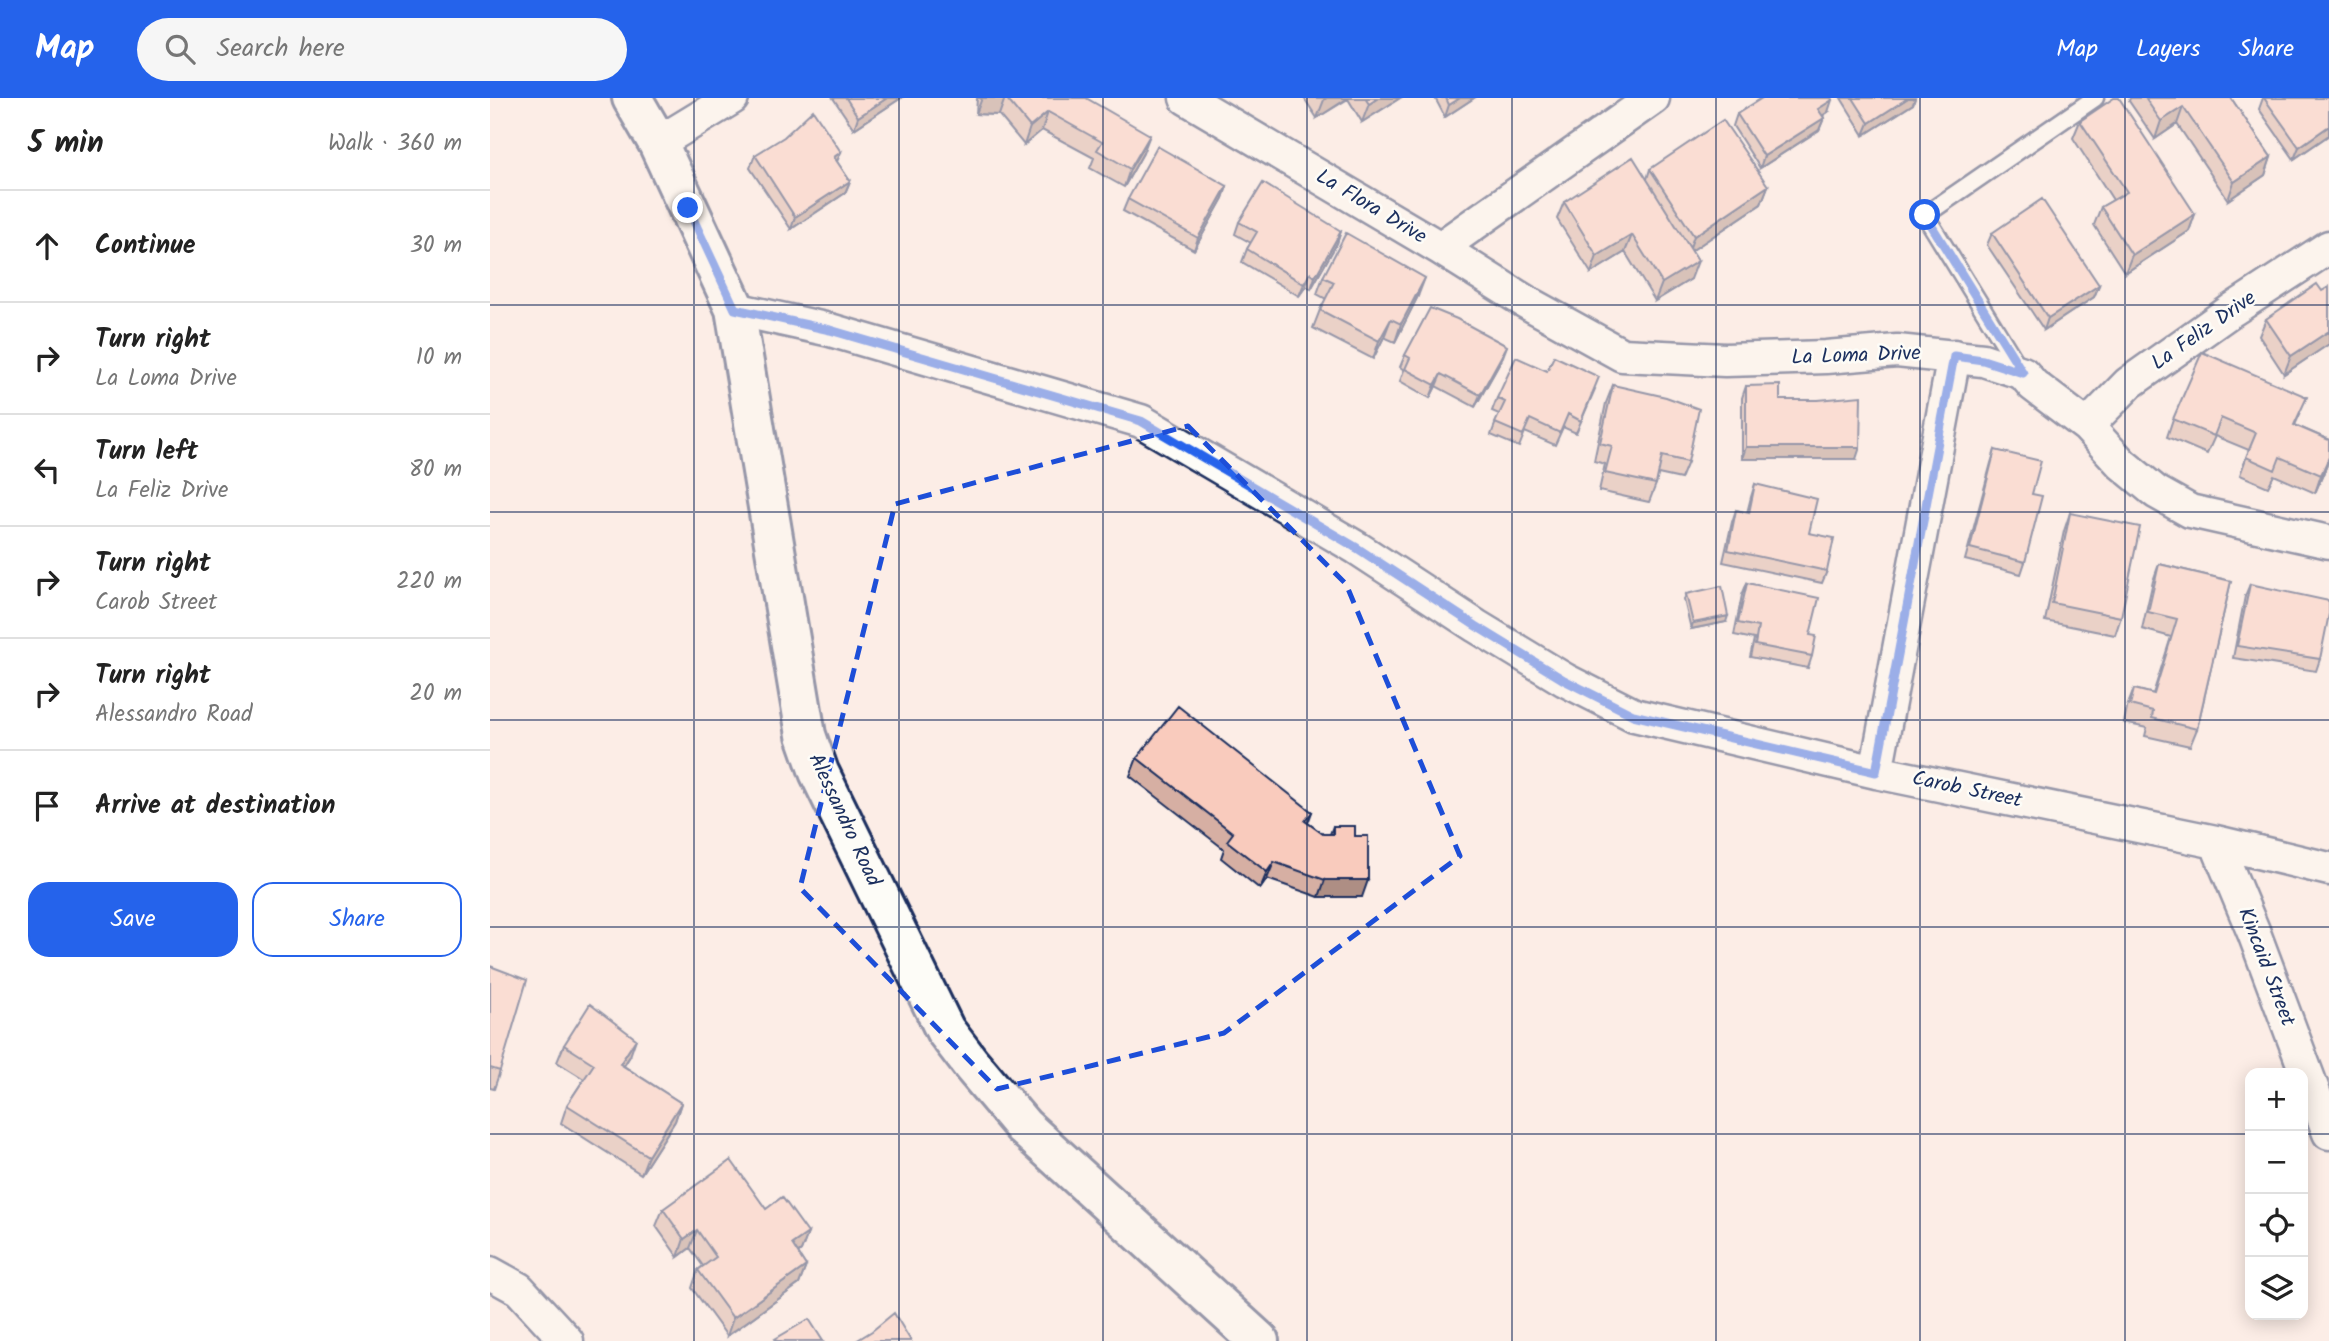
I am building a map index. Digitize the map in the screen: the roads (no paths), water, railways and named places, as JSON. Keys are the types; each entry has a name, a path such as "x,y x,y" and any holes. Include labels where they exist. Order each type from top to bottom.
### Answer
{"street":[{"name":"Alessandro Road","path":"632,98 658,143 735,309 806,735 820,772 945,1030 1023,1126 1259,1341"},
{"path":"658,143 732,98"},
{"name":"La Flora Drive","path":"1186,98 1440,248 1653,98"},
{"name":"La Feliz Drive","path":"2087,426 2129,383 2232,310 2329,247"},
{"name":"La Loma Drive","path":"1440,248 1526,302 1622,355 1725,360 1826,357 1897,351 1983,360 2023,373 2033,385 2087,426 2122,464 2156,492 2190,511 2328,541"},
{"name":"Carob Street","path":"735,309 830,330 1141,421 1357,548 1564,680 1633,715 1876,772 2216,842 2329,869"},
{"path":"1876,772 1954,356"},
{"name":"Kincaid Street","path":"2216,842 2254,933 2329,1133"},
{"path":"490,1273 519,1289 567,1341"}],"lane":[{"path":"2023,373 1925,215 2095,98"}]}
